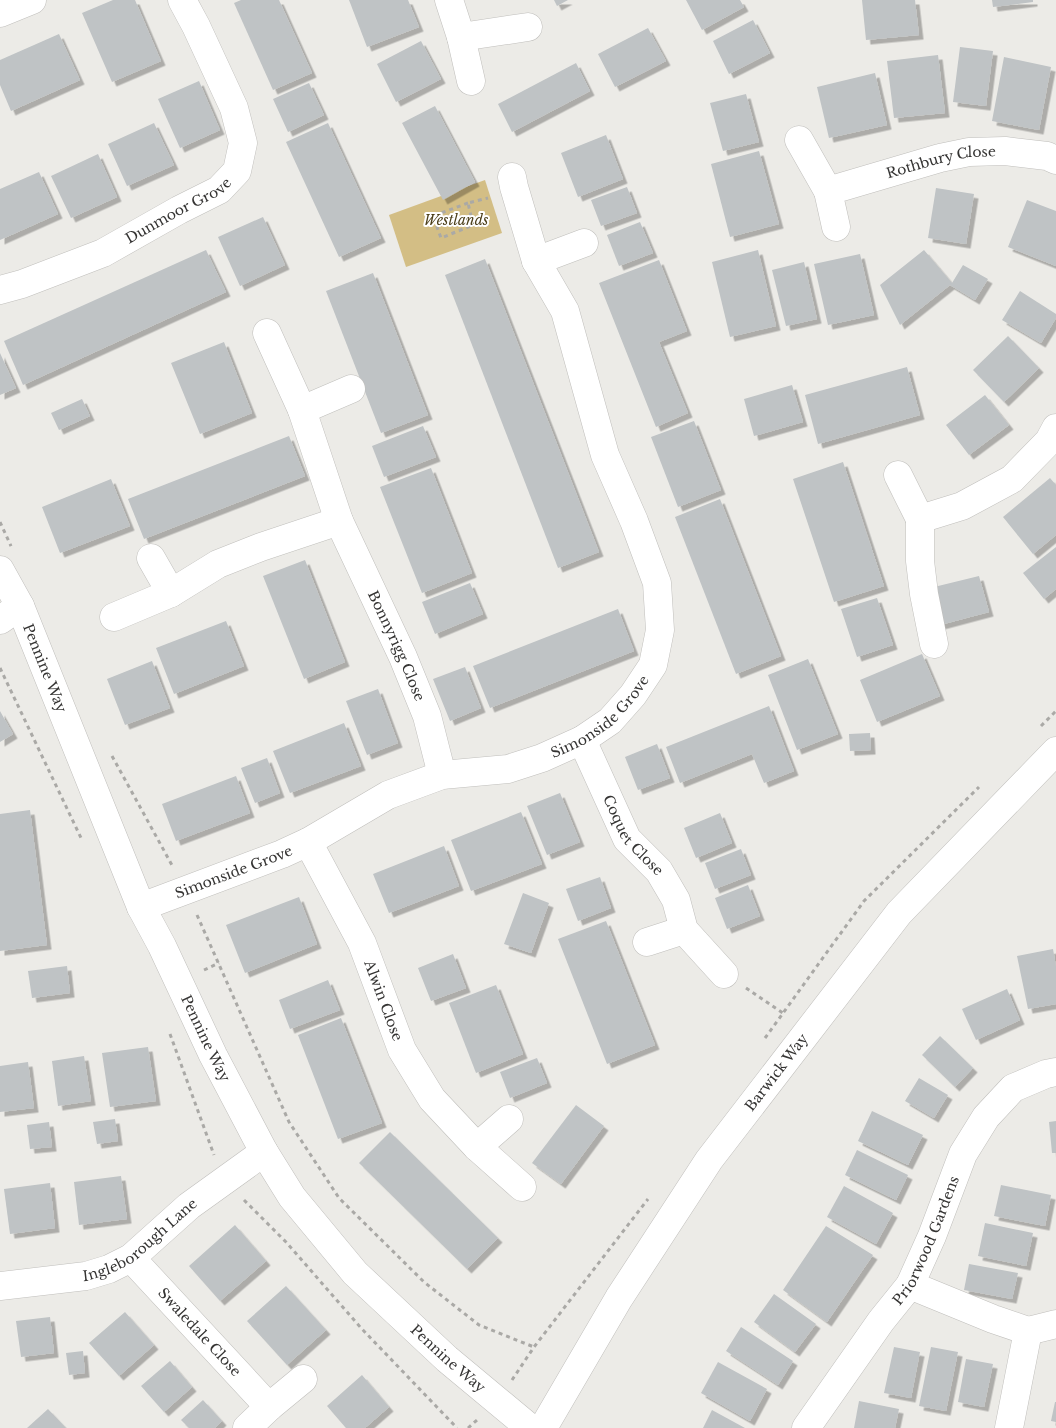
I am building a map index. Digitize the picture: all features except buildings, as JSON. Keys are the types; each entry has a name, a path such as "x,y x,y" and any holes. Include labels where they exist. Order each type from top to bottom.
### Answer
{"street":[{"path":"0,13 32,0"},
{"name":"Dunmoor Grove","path":"0,290 22,284 103,253 179,210 219,190 237,171 243,143 234,108 182,0"},
{"path":"449,0 461,38 471,81"},
{"path":"461,38 528,27"},
{"path":"799,140 828,191 836,227"},
{"name":"Rothbury Close","path":"828,191 940,158 969,152 1005,152 1047,156 1056,160"},
{"name":"Simonside Grove","path":"141,907 282,854 308,842 388,795 442,775 508,768 542,758 582,740 610,721 633,695 653,665 660,630 657,584 634,521 605,455 565,311 536,261 513,182"},
{"path":"536,261 584,243"},
{"name":"Bonnyrigg Close","path":"267,333 302,410 339,521 410,674 427,716 442,775"},
{"path":"302,410 351,389"},
{"path":"920,519 962,506 1012,479 1049,441 1056,428"},
{"path":"898,475 920,519 920,561 924,594 934,644"},
{"path":"114,617 171,593 218,564 261,547 339,521"},
{"path":"151,558 171,593"},
{"name":"Pennine Way","path":"6,559 10,613 141,907 162,946 213,1054 264,1152 292,1197 355,1273 447,1359 530,1428"},
{"name":"Coquet Close","path":"582,740 628,839 659,871 676,900 684,930 724,974"},
{"name":"Barwick Way","path":"543,1428 619,1298 709,1160 899,913 1056,752"},
{"name":"Alwin Close","path":"308,842 362,943 402,1050 432,1099 477,1147 522,1187"},
{"path":"647,942 684,930"},
{"name":"Priorwood Gardens","path":"806,1428 881,1321 910,1285 932,1236 962,1154 986,1117 1013,1088 1046,1074 1056,1072"},
{"path":"477,1147 509,1118"},
{"name":"Ingleborough Lane","path":"0,1286 86,1276 109,1269 131,1258 189,1206 264,1152"},
{"name":"Swaledale Close","path":"131,1258 270,1407"},
{"path":"910,1285 993,1319 1028,1331 1056,1324"},
{"path":"1009,1428 1028,1331"},
{"path":"246,1428 303,1379"}],"path":[{"path":"468,203 474,225 441,238 433,216 468,203 490,198 513,182"},
{"path":"0,522 6,559"},
{"path":"109,749 186,890 289,1122 339,1198 424,1282 479,1325 534,1348"},
{"path":"724,974 783,1013"}],"green space":[{"name":"Westlands","path":"485,180 502,233 406,267 389,215"}]}
